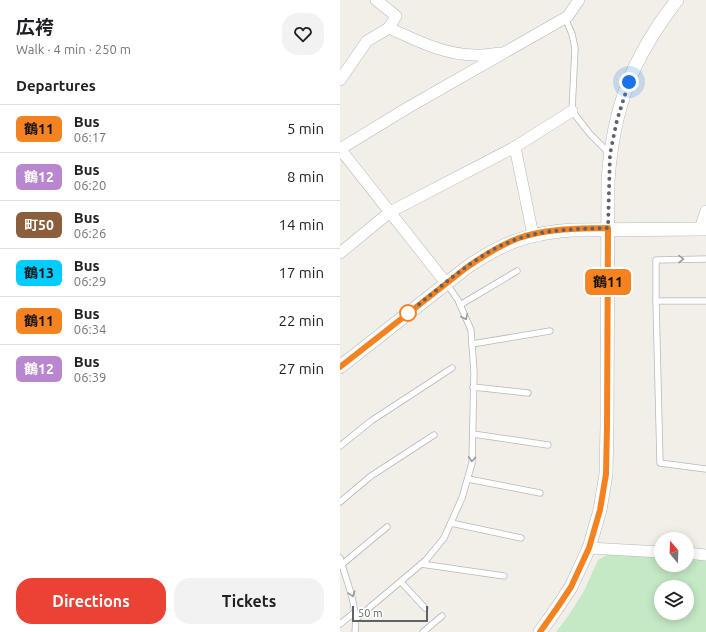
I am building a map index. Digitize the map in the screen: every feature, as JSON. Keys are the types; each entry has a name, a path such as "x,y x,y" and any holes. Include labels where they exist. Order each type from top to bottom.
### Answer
{"street":[{"path":"340,80 367,41 389,28 396,16 376,0"},
{"path":"446,283 340,149 409,107 565,18 579,0"},
{"path":"542,631 571,587 589,548 600,510 606,474 610,154 617,120 636,64 659,24 677,0"},
{"path":"389,28 428,46 451,52 475,55 504,52"},
{"path":"340,253 390,212 515,147 572,111"},
{"path":"515,147 533,234"},
{"path":"340,367 446,283 486,254 519,238 533,234 555,231 608,228 703,229 706,211"},
{"path":"589,548 654,552"},
{"path":"694,554 706,554"}],"lane":[{"path":"565,18 572,34 575,48 572,111 590,134 610,154"},
{"path":"706,259 656,260 660,463 706,469"},
{"path":"460,305 517,271"},
{"path":"356,619 421,564 444,538 462,498 468,478 472,463 473,434 471,330 460,305 446,283"},
{"path":"656,301 706,301"},
{"path":"472,344 550,331"},
{"path":"340,446 371,421 452,368"},
{"path":"473,387 528,393"},
{"path":"473,434 548,445"},
{"path":"340,502 371,476 434,435"},
{"path":"468,478 540,494"},
{"path":"451,523 521,538"},
{"path":"341,565 387,527"},
{"path":"340,558 354,602 356,612 356,632"},
{"path":"421,564 504,576"},
{"path":"401,582 425,608"},
{"path":"340,624 356,612"},
{"path":"423,632 442,616"}],"green space":[{"path":"608,554 654,557 654,572 694,572 694,559 706,560 706,632 556,632 584,591 598,560"}],"bus line":[{"name":"鶴11","path":"340,367 466,268 486,254 501,246 533,234 555,231 608,228 606,474 600,510 589,548 582,565 571,587 540,632"}],"route":[{"path":"408,313 486,254 519,238 533,234 555,231 608,228 608,181 610,154 617,120 629,82"}]}
